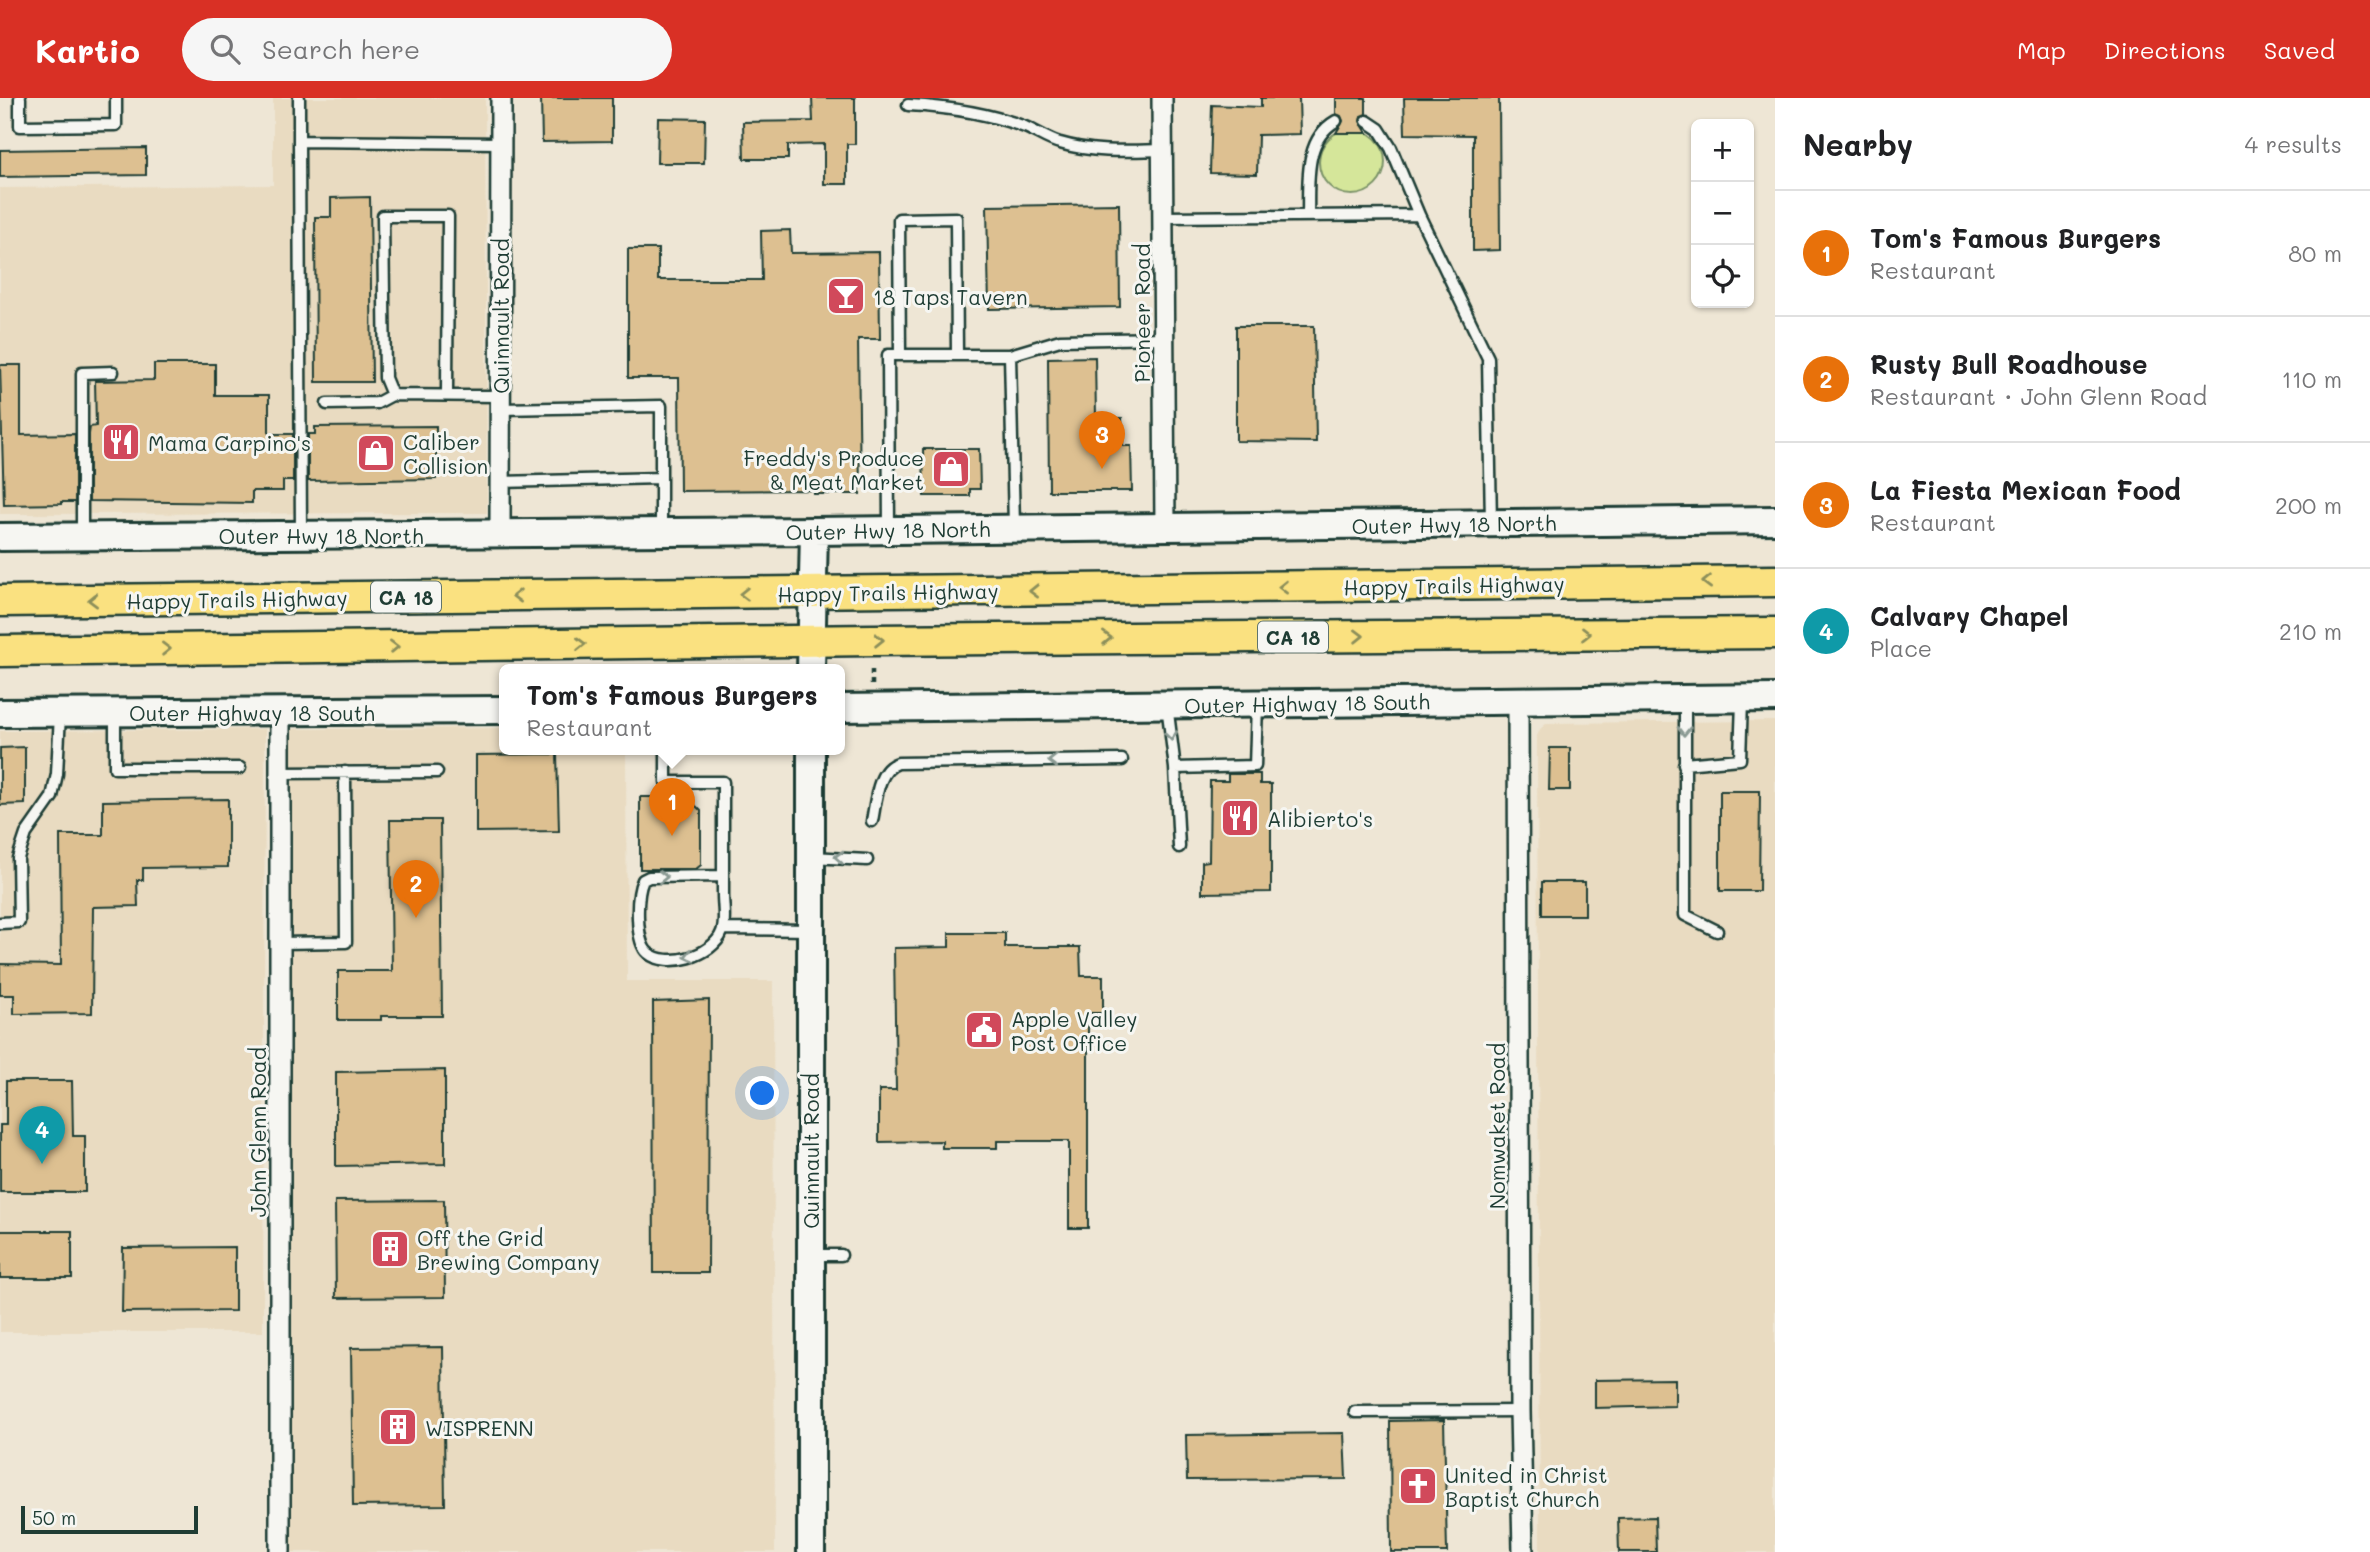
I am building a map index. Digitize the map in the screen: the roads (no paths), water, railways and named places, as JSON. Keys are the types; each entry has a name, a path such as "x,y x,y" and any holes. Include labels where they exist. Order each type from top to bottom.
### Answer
{"main road":[{"name":"Happy Trails Highway","path":"0,601 1775,582"},
{"name":"CA 18","path":"0,651 811,655 1775,633"}],"street":[{"name":"Quinnault Road","path":"500,534 501,98"},
{"name":"Pioneer Road","path":"1162,98 1165,527"},
{"name":"Outer Hwy 18 North","path":"0,537 1775,520"},
{"path":"811,655 814,531"},
{"name":"Outer Highway 18 South","path":"845,708 1775,698"},
{"name":"Nomwaket Road","path":"1518,701 1520,1411 1523,1552"},
{"name":"Outer Highway 18 South","path":"0,713 499,710"},
{"name":"John Glenn Road","path":"280,712 280,1552"},
{"name":"Quinnault Road","path":"811,755 811,1552"}],"lane":[{"path":"20,98 20,126 116,125 116,98"},
{"path":"299,98 301,535"},
{"path":"908,105 942,107 976,114 1025,127 1059,143 1070,145 1105,151 1163,150"},
{"path":"1308,216 1311,155 1324,128 1336,121"},
{"path":"1367,121 1380,129 1391,148 1419,215 1488,358 1491,523"},
{"path":"299,141 501,143"},
{"path":"1163,217 1419,215"},
{"path":"392,395 385,378 383,216 448,216 447,395"},
{"path":"900,355 899,219 956,218 957,355"},
{"path":"888,530 888,355 1010,355 1060,340 1164,338"},
{"path":"1010,355 1014,529"},
{"path":"82,536 82,373 113,372"},
{"path":"327,404 377,403 392,395 447,395 500,402 661,406 661,532"},
{"path":"500,482 661,478"},
{"path":"1684,764 1740,760 1742,698"},
{"path":"1685,699 1685,915 1717,931"},
{"path":"1167,704 1175,768 1179,847"},
{"path":"1175,768 1255,766 1257,704"},
{"path":"115,712 115,768 240,768"},
{"path":"0,923 19,922 18,858 26,834 52,797 57,774 60,713"},
{"path":"666,755 666,782 723,782 723,876 723,929 713,946 688,959 654,957 645,950 639,929 639,889 643,880 649,877 723,876"},
{"path":"872,821 883,774 890,765 898,762 1122,760"},
{"path":"280,943 346,942 345,772"},
{"path":"280,773 437,772"},
{"path":"810,857 867,860"},
{"path":"723,929 811,930"},
{"path":"810,1255 841,1255"},
{"path":"1355,1412 1520,1411"}],"place":[{"name":"18 Taps Tavern","path":"846,296"},
{"name":"Mama Carpino's","path":"121,442"},
{"name":"Caliber Collision","path":"376,453"},
{"name":"Freddy's Produce & Meat Market","path":"951,469"},
{"name":"La Fiesta Mexican Food","path":"1102,469"},
{"name":"Alibierto's","path":"1240,818"},
{"name":"Tom's Famous Burgers","path":"672,836"},
{"name":"Rusty Bull Roadhouse","path":"416,918"},
{"name":"Apple Valley Post Office","path":"984,1030"},
{"name":"Calvary Chapel","path":"42,1164"},
{"name":"Off the Grid Brewing Company","path":"390,1249"},
{"name":"WISPRENN","path":"398,1427"},
{"name":"United in Christ Baptist Church","path":"1418,1486"}]}
